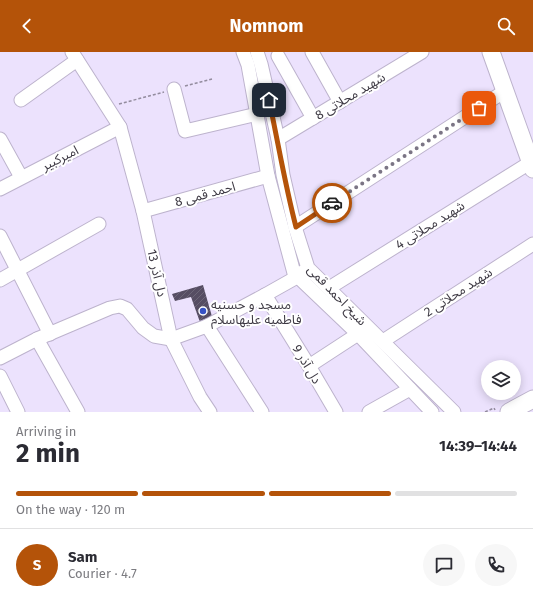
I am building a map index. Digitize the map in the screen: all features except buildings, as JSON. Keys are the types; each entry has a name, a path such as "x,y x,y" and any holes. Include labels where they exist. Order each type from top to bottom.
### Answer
{"main road":[{"path":"491,52 532,166"},
{"path":"504,52 533,136"},
{"path":"501,410 533,399"}],"street":[{"name":"شیخ احمد قمی","path":"243,52 248,66 268,176 294,273 358,334 432,412"},
{"path":"312,52 340,102"},
{"name":"شهید محلاتی 8","path":"278,139 422,52"},
{"path":"259,58 281,54 313,118"},
{"path":"21,100 74,56"},
{"name":"دل آذر 13","path":"74,56 120,127 143,211 172,339 200,397 210,412"},
{"name":"شیخ احمد قمی","path":"259,58 278,139 283,175 308,268 454,412"},
{"path":"174,89 185,131 257,114"},
{"path":"296,227 505,91"},
{"name":"امیرکبیر","path":"0,189 120,127"},
{"path":"0,139 21,177"},
{"name":"شهید محلاتی 4","path":"329,288 532,166"},
{"name":"احمد قمی 8","path":"143,211 268,176"},
{"path":"0,280 99,224"},
{"path":"0,236 50,334"},
{"name":"شهید محلاتی 2","path":"383,341 533,244"},
{"path":"0,358 37,339 110,308 120,306 127,309 142,328 154,336 172,339 206,326 265,295 308,268"},
{"name":"دل آذر 9","path":"265,295 336,412"},
{"path":"206,326 262,412"},
{"path":"309,366 358,334"},
{"path":"37,339 78,412"},
{"path":"0,376 18,412"},
{"path":"370,412 410,389"}],"path":[{"path":"108,107 212,79"},
{"path":"485,412 501,410"},
{"path":"496,412 501,410"}],"way so far":[{"path":"332,203 479,108"}],"place":[{"name":"مسجد و حسنیه فاطمیه علیهاسلام","path":"203,311"}],"route":[{"path":"269,100 278,139 283,175 296,227 332,203"}]}
